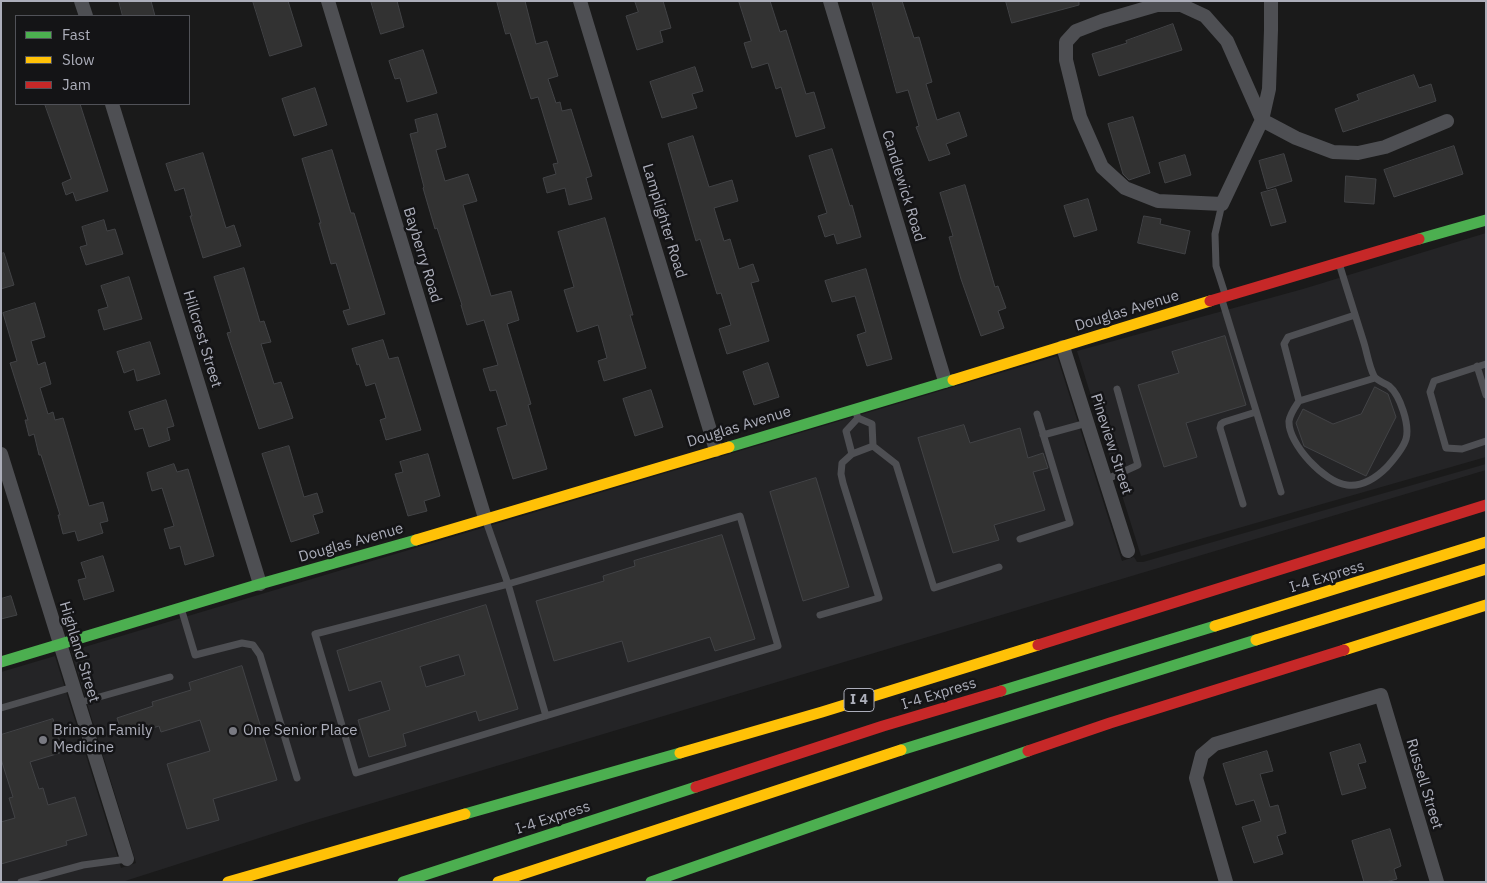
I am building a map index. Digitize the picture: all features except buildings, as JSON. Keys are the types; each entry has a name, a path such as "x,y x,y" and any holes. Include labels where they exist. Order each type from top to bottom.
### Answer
{"main road":[{"name":"Douglas Avenue","path":"1,662 716,450 856,413 945,381 1339,263 1485,224"},
{"name":"I 4","path":"228,882 822,712 1486,505"},
{"name":"I-4 Express","path":"403,882 883,726 1326,593 1486,542"},
{"path":"498,882 878,757 1486,569"},
{"path":"651,882 1110,723 1486,605"}],"street":[{"path":"81,1 86,15"},
{"name":"Bayberry Road","path":"328,1 485,518"},
{"name":"Lamplighter Road","path":"580,1 716,450"},
{"name":"Candlewick Road","path":"830,1 945,381"},
{"path":"1271,1 1272,30 1269,89 1262,120 1222,204 1158,201 1125,188 1102,167 1080,117 1066,60 1066,42 1076,31 1102,21 1157,5 1181,5 1205,16 1228,41 1262,120 1296,138 1334,152 1358,153 1385,147 1447,121"},
{"name":"Hillcrest Street","path":"112,105 260,584"},
{"name":"Pineview Street","path":"1063,347 1128,551"},
{"name":"Highland Street","path":"1,454 126,859"},
{"name":"Russell Street","path":"1226,882 1196,778 1202,755 1215,744 1381,695 1437,882"}],"lane":[{"path":"1222,204 1215,234 1216,266 1256,412 1281,492"},
{"path":"1339,263 1375,378 1394,391 1406,421 1406,438 1398,455 1379,475 1369,481 1346,486 1325,477 1300,450 1289,422 1299,401 1375,378"},
{"path":"1299,401 1284,344 1288,337 1355,315"},
{"path":"1486,364 1434,381 1430,392 1446,448 1462,449 1486,440"},
{"path":"1477,366 1486,395"},
{"path":"1105,480 1138,464 1117,389"},
{"path":"1243,504 1220,428 1224,422 1256,412"},
{"path":"852,454 846,431 856,413 872,424 873,446 896,464 934,588 999,567"},
{"path":"1020,539 1070,523 1036,414"},
{"path":"1043,435 1087,423"},
{"path":"820,615 879,598 841,474 842,463 852,454 873,446"},
{"path":"740,516 778,646 356,773 315,634 508,584 740,516"},
{"path":"485,518 508,584 546,716"},
{"path":"181,608 195,655 242,643 253,646 260,655 297,778"},
{"path":"78,703 170,677"},
{"path":"1,708 73,687"},
{"path":"21,882 83,865 126,859"}],"shaded area":[{"path":"1486,233 1486,457 1141,556 1077,351 1303,289"},
{"path":"1057,356 1122,561 1134,557 1137,562 1143,562 1486,464 1486,470 306,823 122,882 1,882 1,672 55,656 121,868 136,863 71,651"}],"traffic: fast":[{"path":"1419,239 1486,220"},
{"path":"729,447 953,380"},
{"path":"1,662 260,584 416,540"},
{"path":"1001,691 1215,626"},
{"path":"901,750 1256,640"},
{"path":"651,882 1028,751"},
{"path":"465,814 680,753"},
{"path":"403,882 696,787"}],"traffic: slow":[{"path":"953,380 1210,301"},
{"path":"416,540 729,447"},
{"path":"1215,626 1486,542"},
{"path":"1256,640 1486,569"},
{"path":"1344,650 1486,605"},
{"path":"680,753 822,712 1038,645"},
{"path":"498,882 901,750"},
{"path":"228,882 465,814"}],"traffic: jam":[{"path":"1210,301 1419,239"},
{"path":"1038,645 1486,505"},
{"path":"1028,751 1110,723 1344,650"},
{"path":"696,787 883,726 1001,691"}],"place":[{"name":"One Senior Place","path":"233,731"},
{"name":"Brinson Family Medicine","path":"43,740"}]}
